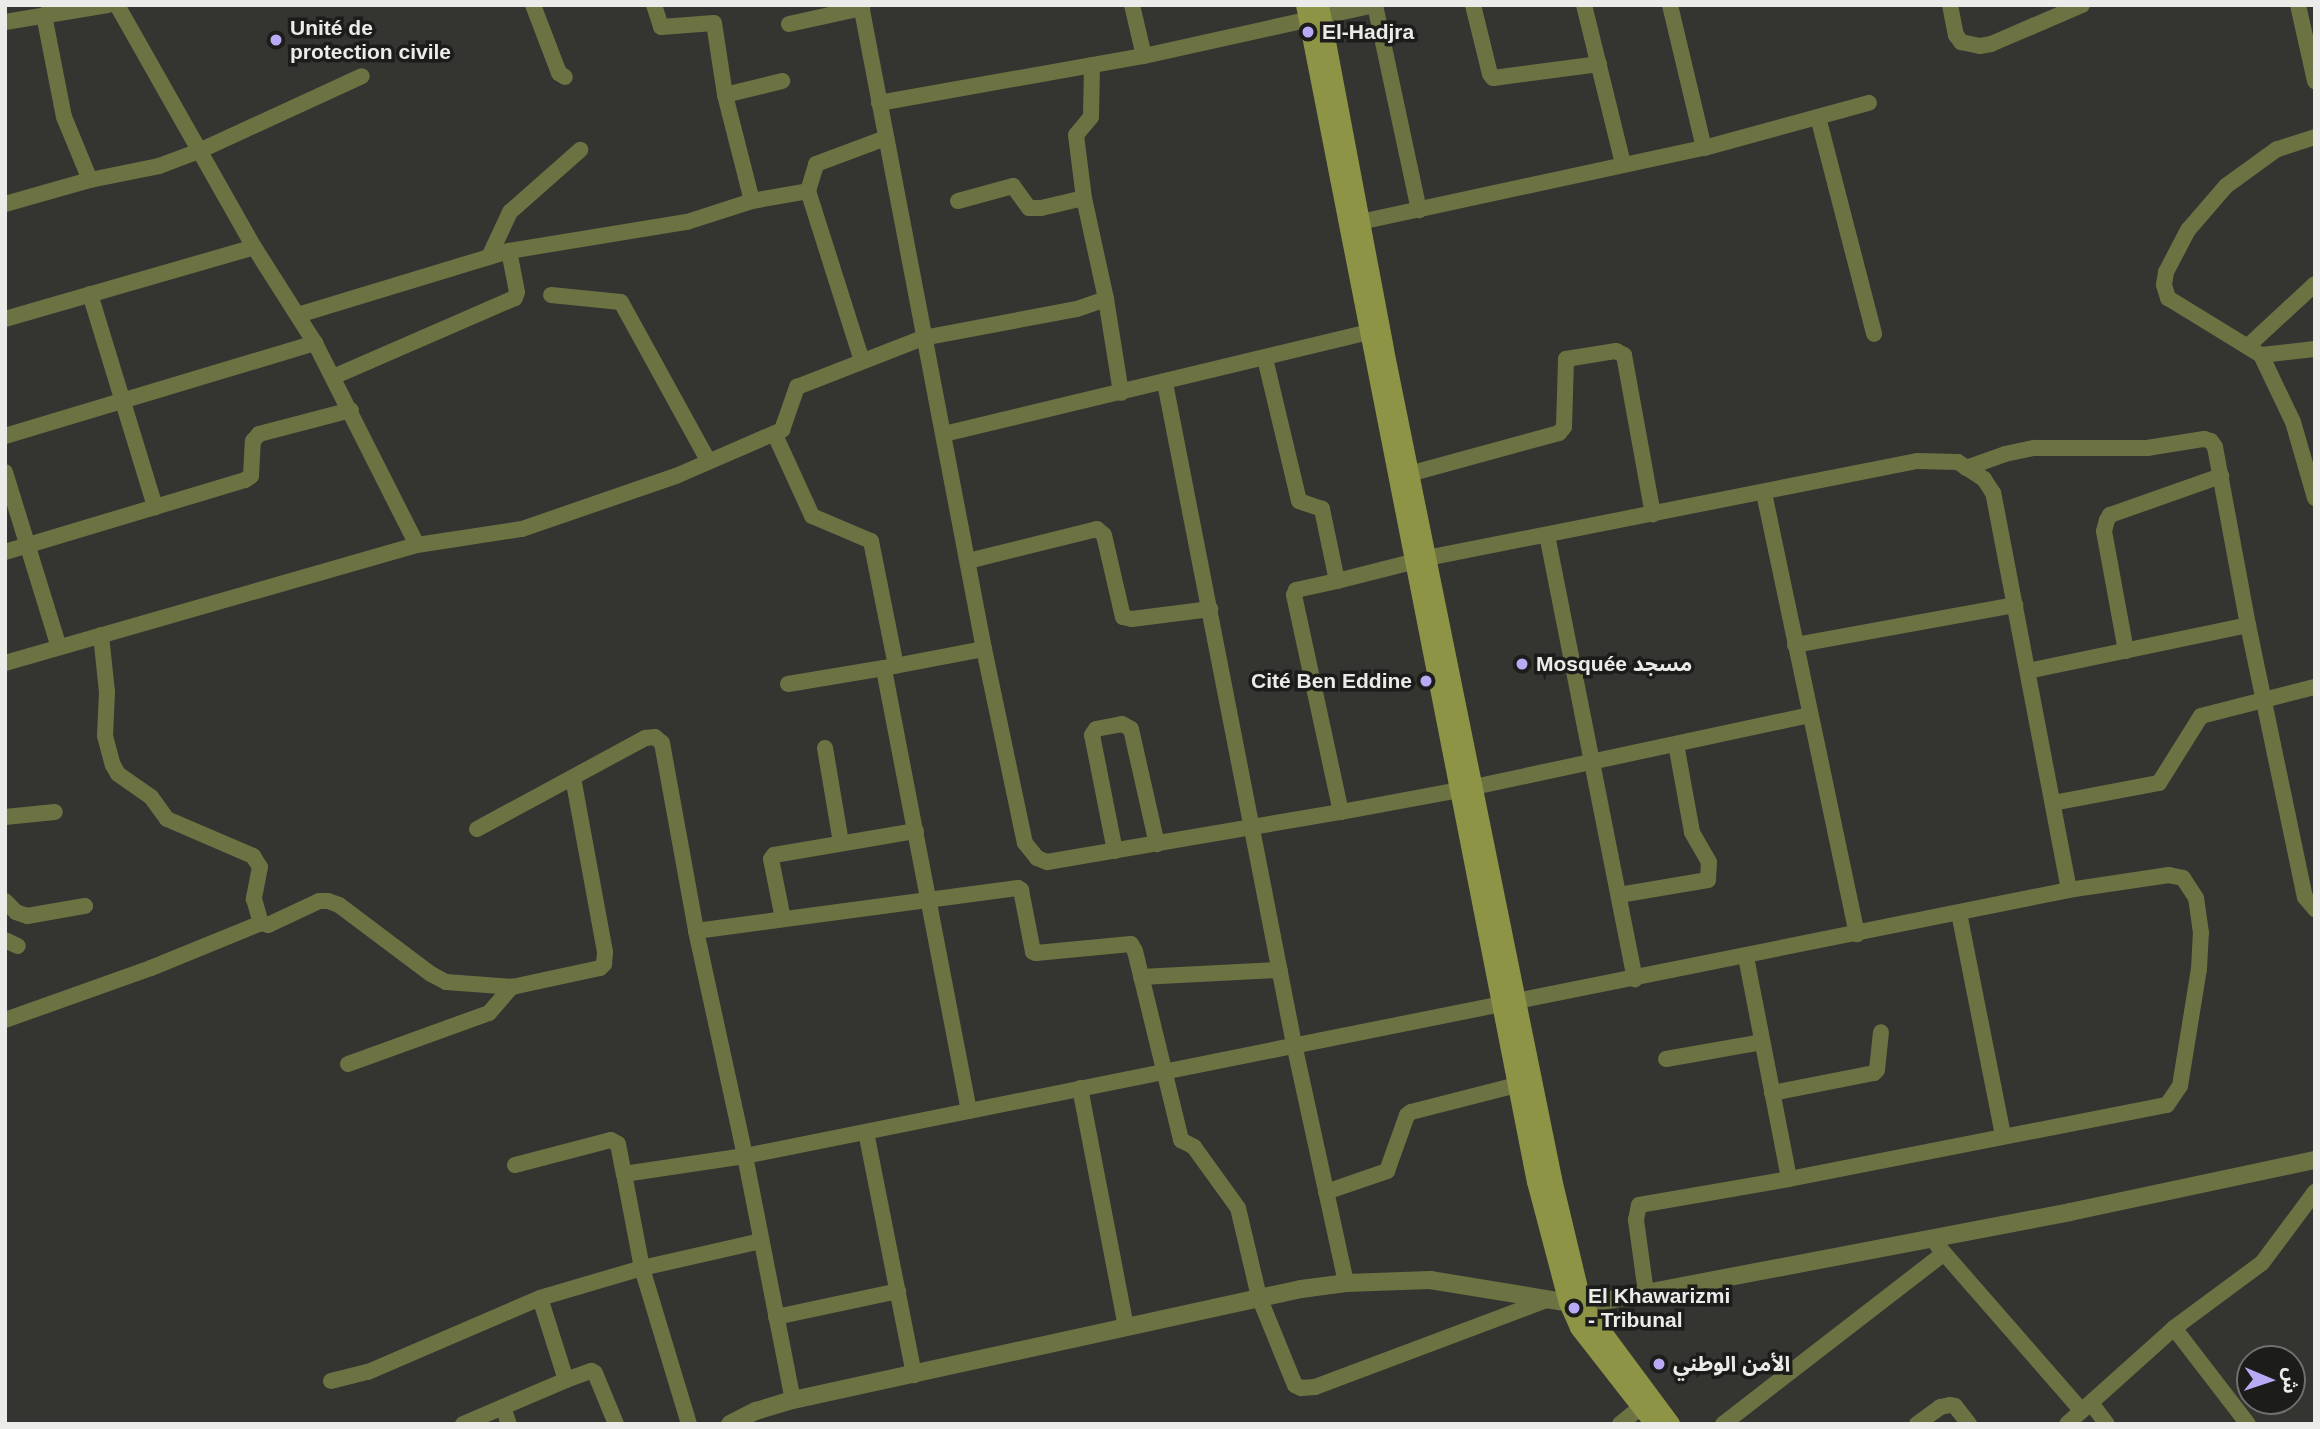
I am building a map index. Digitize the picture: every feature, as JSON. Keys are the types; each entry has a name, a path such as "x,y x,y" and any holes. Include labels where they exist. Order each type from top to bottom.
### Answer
{"main road":[{"path":"1313,11 1509,1002 1553,1179 1579,1328 1654,1424"},
{"path":"1354,223 1368,332 1404,476"},
{"path":"1509,1002 1517,1085 1536,1182 1575,1304 1671,1424"}],"street":[{"path":"5,22 108,5"},
{"path":"117,5 254,247 316,343 417,545"},
{"path":"533,5 559,73 565,77"},
{"path":"653,5 661,27 714,23 726,95 752,201"},
{"path":"1132,5 1144,56"},
{"path":"879,103 1144,56 1313,11 1374,5 1419,210"},
{"path":"1473,5 1493,78 1599,64"},
{"path":"1584,5 1623,164"},
{"path":"1670,5 1704,148"},
{"path":"1950,5 1956,35 1961,42 1971,45 1991,44 2045,13 2082,5"},
{"path":"2298,5 2315,81"},
{"path":"789,24 862,7 984,649 1025,843 1031,852 1047,862 1254,828 1468,788 1810,715"},
{"path":"44,15 64,117 90,180"},
{"path":"1092,65 1091,117 1076,131 1084,198 1106,299 1121,393"},
{"path":"5,204 90,180 159,166 199,151 362,76"},
{"path":"726,95 782,81"},
{"path":"1354,223 1704,148 1868,103"},
{"path":"1818,117 1874,334"},
{"path":"862,361 808,191 816,164 886,138"},
{"path":"2315,138 2277,149 2226,186 2188,230 2166,272 2164,285 2168,298 2254,350 2293,422 2315,498"},
{"path":"489,257 510,212 580,150"},
{"path":"958,201 1013,186 1029,208 1041,208 1084,198"},
{"path":"298,315 509,251 687,222 752,201 808,191"},
{"path":"5,319 254,247"},
{"path":"333,377 515,298 517,292 509,251"},
{"path":"2254,350 2315,284"},
{"path":"90,294 155,507"},
{"path":"551,295 621,302 708,460"},
{"path":"5,663 417,545 522,529 659,483 708,460 775,435 785,424 797,387 862,361 923,338 1077,309 1106,299"},
{"path":"944,434 1165,383 1368,332"},
{"path":"5,436 316,343"},
{"path":"2254,350 2315,349"},
{"path":"1404,476 1559,433 1564,427 1566,359 1621,351 1653,514"},
{"path":"1265,358 1299,501 1322,509 1337,580"},
{"path":"1165,383 1254,828 1294,1044 1346,1283"},
{"path":"5,552 248,479 253,440 259,434 351,410"},
{"path":"775,435 812,516 871,541 916,831 969,1111"},
{"path":"1966,468 2005,454 2034,448 2147,448 2204,439 2211,441 2215,447 2221,476 2248,625 2305,897 2315,909"},
{"path":"1341,812 1294,595 1296,590 1421,560 1917,461 1958,462 1984,479 1993,493 2069,890"},
{"path":"5,471 59,647"},
{"path":"2126,650 2104,531 2107,520 2110,515 2221,476"},
{"path":"1764,493 1857,934"},
{"path":"968,561 1097,529 1104,535 1124,617 1132,619 1210,608"},
{"path":"1547,535 1594,762 1634,979"},
{"path":"1796,645 2015,605"},
{"path":"2028,671 2248,625"},
{"path":"101,635 107,692 105,736 118,774 151,797 167,819 253,856 260,867 254,899 261,923"},
{"path":"788,684 984,649"},
{"path":"2053,803 2159,783 2197,719 2315,687"},
{"path":"1115,851 1092,735 1096,729 1122,724 1131,729 1157,844"},
{"path":"477,829 645,738 652,736 659,739 793,1400"},
{"path":"1619,895 1708,880 1709,862 1692,832 1676,744"},
{"path":"825,748 841,844"},
{"path":"5,1020 151,968 261,923 268,925 320,901 339,905 438,979 512,987 600,968 606,959 573,778"},
{"path":"5,817 55,812"},
{"path":"783,919 771,859 774,855 916,831"},
{"path":"624,1174 745,1156 2069,890 2169,875 2183,878 2189,883 2196,898 2201,933 2199,969 2180,1086 2167,1105 1789,1179 1640,1205 1636,1220 1646,1293"},
{"path":"696,931 1020,889 1033,952 1130,944 1135,951 1162,1071 1181,1140 1194,1147 1238,1208 1259,1297 1295,1385 1307,1389 1547,1300"},
{"path":"5,901 16,912 27,916 85,906"},
{"path":"1959,913 2003,1136"},
{"path":"1745,957 1789,1179"},
{"path":"1141,977 1280,970"},
{"path":"348,1065 482,1016 512,987"},
{"path":"1772,1093 1874,1073 1877,1070 1881,1032"},
{"path":"1666,1059 1762,1042"},
{"path":"1326,1192 1387,1171 1407,1115 1411,1112 1517,1085"},
{"path":"1080,1088 1126,1327"},
{"path":"866,1132 914,1375"},
{"path":"515,1165 611,1140 618,1144 642,1268 689,1424"},
{"path":"730,1424 756,1411 793,1400 1259,1297 1346,1283 1430,1280 1575,1304 1932,1238 2243,1177 2315,1160"},
{"path":"2067,1424 2174,1328 2262,1263 2315,1192"},
{"path":"1932,1238 2086,1407 2107,1424"},
{"path":"331,1381 368,1373 540,1298 642,1268 761,1241"},
{"path":"1723,1424 1944,1253"},
{"path":"776,1317 898,1291"},
{"path":"540,1298 566,1380"},
{"path":"2174,1328 2248,1424"},
{"path":"463,1424 591,1371 595,1373 616,1424"},
{"path":"1917,1424 1940,1407 1950,1405 1969,1424"},
{"path":"503,1407 509,1424"},
{"path":"1620,1424 1641,1407"}],"place":[{"name":"El-Hadjra","path":"1308,32"},
{"name":"Unité de protection civile","path":"276,40"},
{"name":"Mosquée مسجد","path":"1522,664"},
{"name":"Cité Ben Eddine","path":"1426,681"},
{"name":"El Khawarizmi - Tribunal","path":"1574,1308"},
{"name":"الأمن الوطني","path":"1659,1364"}]}
